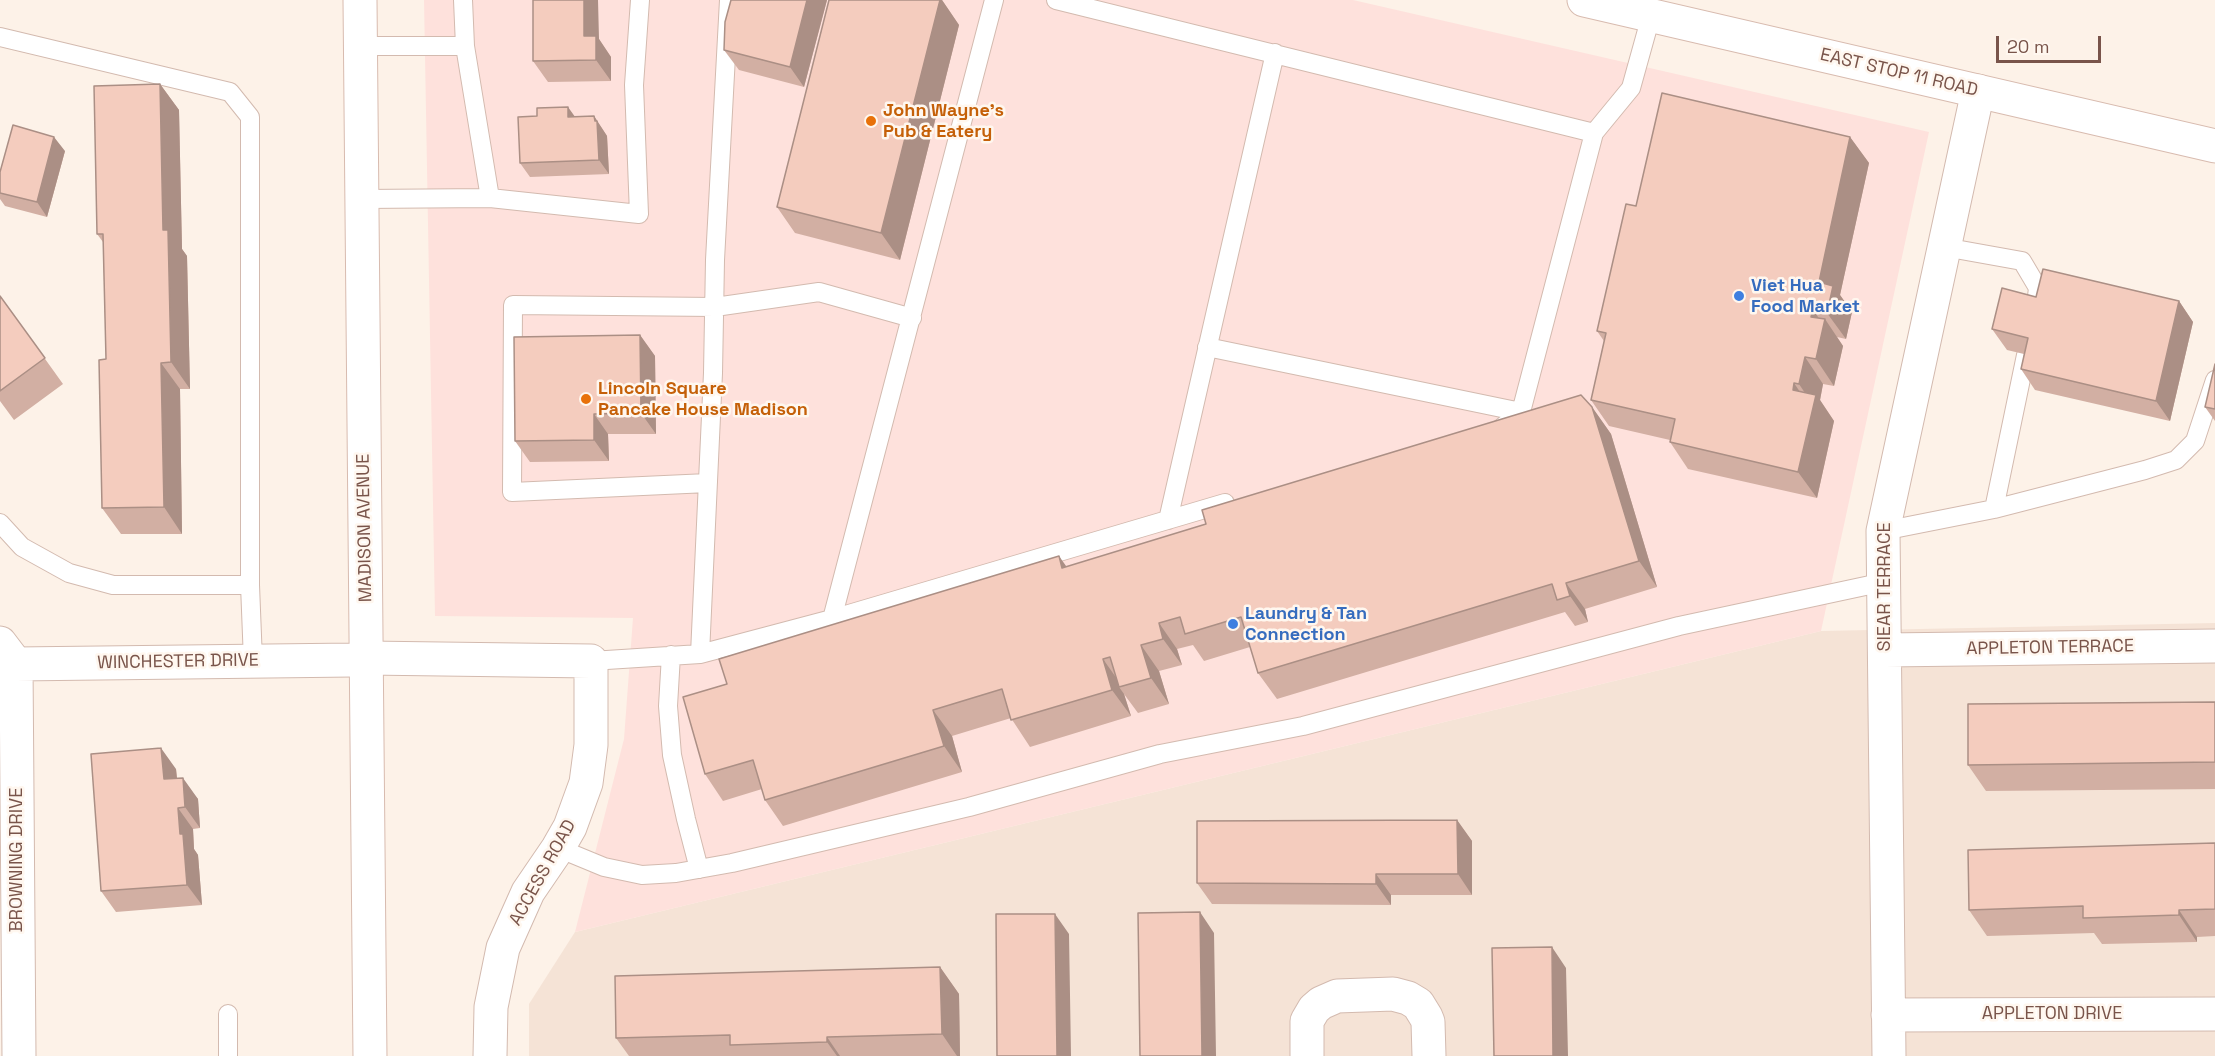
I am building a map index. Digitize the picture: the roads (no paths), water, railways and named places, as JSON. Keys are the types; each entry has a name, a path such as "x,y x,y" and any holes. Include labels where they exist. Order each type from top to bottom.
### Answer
{"street":[{"name":"MADISON AVENUE","path":"360,0 370,1056"},
{"name":"EAST STOP 11 ROAD","path":"1584,0 2215,146"},
{"name":"SIEAR TERRACE","path":"1889,1056 1883,531 1978,91"},
{"name":"APPLETON TERRACE","path":"1885,650 2215,646"},
{"name":"WINCHESTER DRIVE","path":"8,653 253,661 367,658"},
{"name":"BROWNING DRIVE","path":"8,653 19,1056"},
{"path":"367,658 591,661"},
{"name":"ACCESS ROAD","path":"490,1056 491,1007 503,948 528,892 558,848 579,805 589,769 591,661"},
{"path":"1307,1056 1307,1021 1314,1009 1321,1003 1337,996 1392,994 1408,998 1418,1004 1426,1017 1429,1056"},
{"name":"APPLETON DRIVE","path":"1888,1015 2215,1014"}],"lane":[{"path":"463,0 465,46 490,198"},
{"path":"362,199 490,198 639,214 633,85 640,0"},
{"path":"700,654 729,0"},
{"path":"832,619 993,0"},
{"path":"1056,0 1594,133"},
{"path":"1483,436 1494,433 1521,412 1594,133 1631,88 1651,16"},
{"path":"0,37 230,92 250,117 250,585 253,661"},
{"path":"360,46 465,46"},
{"path":"1168,520 1275,53"},
{"path":"1944,247 2022,261 2038,288 2035,314"},
{"path":"708,483 512,492 513,306 715,307 819,292 912,318"},
{"path":"1207,347 1521,412"},
{"path":"1994,509 2026,355"},
{"path":"1883,531 1994,509 2176,460 2195,441 2215,380"},
{"path":"591,661 700,654 832,619 1246,497"},
{"path":"0,523 22,547 69,573 113,585 250,585"},
{"path":"558,848 604,867 642,875 699,869 969,807 1160,754 1303,726 1679,626 1884,582"},
{"path":"670,655 668,706 672,755 699,869"},
{"path":"228,1014 228,1056"}],"place":[{"name":"John Wayne's Pub & Eatery","path":"871,121"},
{"name":"Viet Hua Food Market","path":"1739,296"},
{"name":"Lincoln Square Pancake House Madison","path":"586,399"},
{"name":"Laundry & Tan Connection","path":"1233,624"}]}
